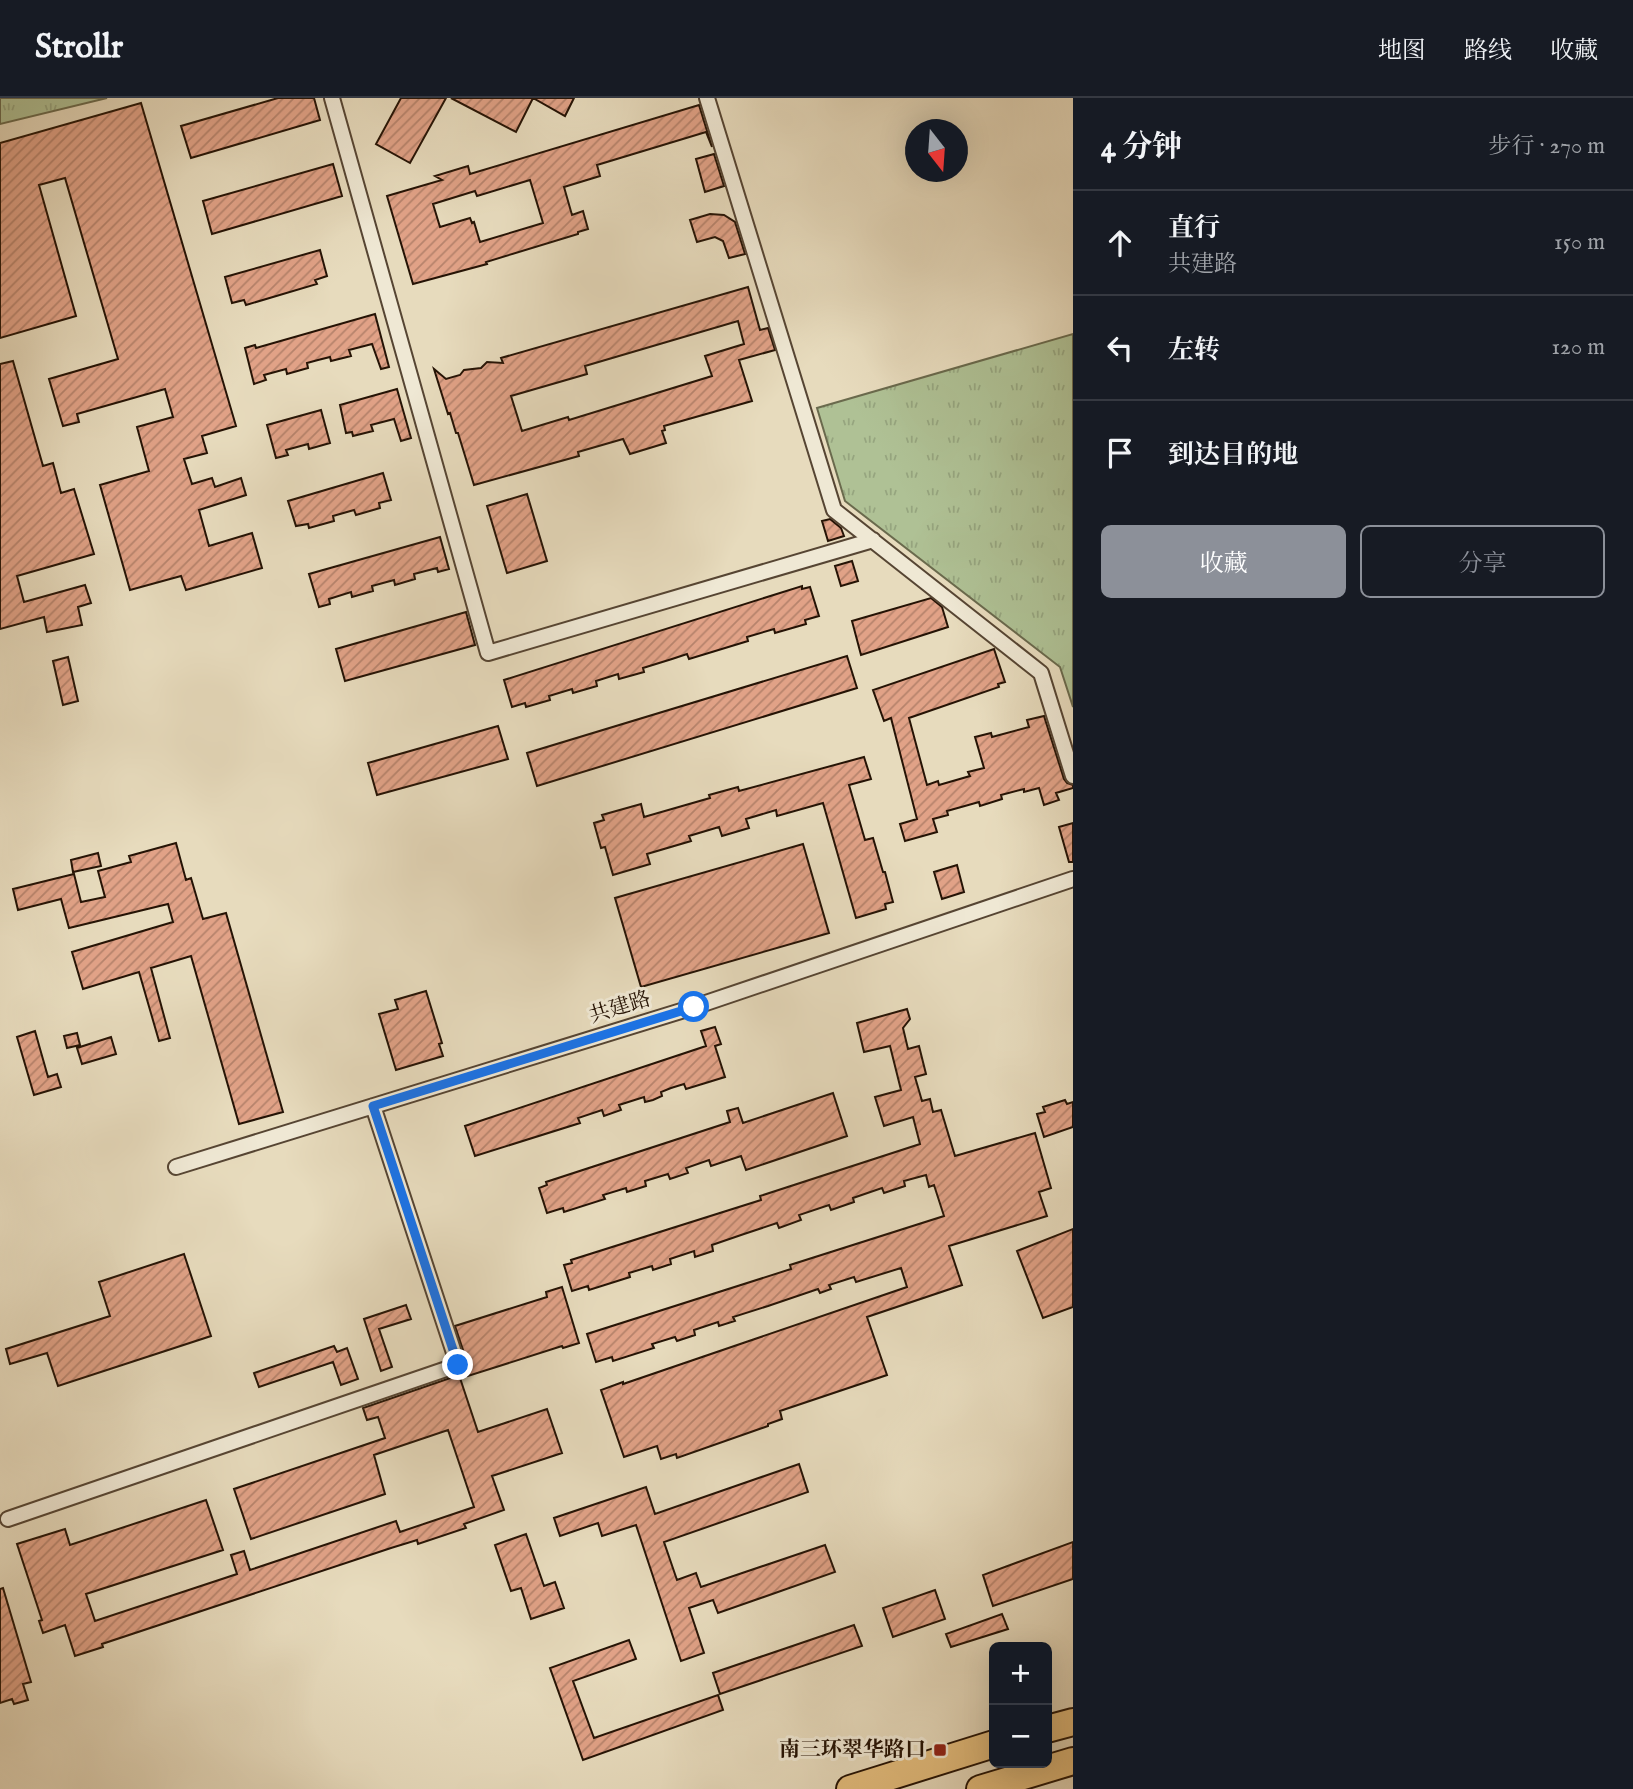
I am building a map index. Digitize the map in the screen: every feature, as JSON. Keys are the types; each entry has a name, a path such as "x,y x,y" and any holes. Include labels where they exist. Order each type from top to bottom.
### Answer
{"highway":[{"path":"1052,1728 1073,1722"},
{"path":"850,1789 989,1746"},
{"path":"980,1789 1073,1761"}],"street":[{"path":"331,98 488,653 873,540"},
{"path":"708,98 834,510 1041,673 1073,776"},
{"name":"共建路","path":"176,1167 694,1007 1073,879"},
{"path":"8,1518 458,1365 373,1106"}],"green space":[{"path":"0,98 107,98 0,124"},
{"path":"1073,334 1073,707 1060,667 845,501 817,408"}],"building":[{"path":"278,98 314,98 320,120 191,158 181,126"},
{"path":"401,98 446,98 410,163 376,144"},
{"path":"451,98 533,98 516,132"},
{"path":"533,98 574,98 565,116"},
{"path":"141,103 236,426 202,436 207,453 184,459 192,484 212,478 215,487 241,478 246,495 199,510 209,546 252,533 262,568 186,590 181,576 130,590 100,485 149,471 137,427 173,417 165,389 77,414 79,422 63,426 49,379 118,359 65,178 39,185 76,316 0,338 0,143"},
{"path":"699,105 712,147 706,132 597,165 600,176 564,187 572,215 583,211 588,229 486,262 487,264 413,284 387,196 442,180 435,176 468,166 470,174","holes":["530,180 543,223 480,242 474,222 472,223 470,218 440,227 433,204 475,191 477,196"]},
{"path":"714,154 724,186 705,192 696,159"},
{"path":"333,164 342,196 212,234 203,201"},
{"path":"710,214 724,215 735,222 745,254 729,258 723,241 715,237 697,242 690,220"},
{"path":"320,250 327,276 315,280 317,284 246,305 244,300 232,303 225,277"},
{"path":"748,287 760,330 768,328 775,350 739,360 752,401 664,426 665,430 662,431 666,443 630,454 623,439 578,452 579,456 474,485 434,369 446,379 460,375 464,370 481,368 487,362 503,363 501,358","holes":["738,321 744,344 705,356 712,376 569,420 568,417 522,431 511,396 587,374 585,366"]},
{"path":"375,314 389,367 381,369 372,344 349,350 351,356 331,361 330,357 307,363 308,368 287,374 286,369 264,375 266,380 254,384 245,348 255,345 256,348"},
{"path":"13,361 43,466 53,463 61,493 74,489 94,554 17,576 24,602 85,585 91,603 78,607 82,625 47,632 44,617 0,629 0,364"},
{"path":"397,389 411,438 401,441 394,419 371,425 373,431 353,436 352,432 346,433 340,405"},
{"path":"321,410 330,443 309,449 308,444 286,450 288,455 276,458 267,425"},
{"path":"383,473 391,500 379,503 380,508 356,515 354,510 333,516 334,521 309,528 308,524 296,526 288,501"},
{"path":"527,494 547,561 507,573 487,506"},
{"path":"830,519 841,528 844,536 828,541 822,521"},
{"path":"440,537 449,569 438,572 437,568 414,574 415,579 395,585 394,580 372,586 373,591 352,597 351,592 329,599 330,604 319,607 309,574"},
{"path":"852,561 858,581 841,586 835,566"},
{"path":"802,586 802,589 810,587 819,616 805,620 806,624 775,633 774,629 747,637 748,641 689,659 687,654 643,668 644,672 619,679 618,674 596,681 597,686 573,693 572,689 549,696 550,700 526,707 525,703 512,707 504,680"},
{"path":"931,598 942,607 948,627 861,655 852,621"},
{"path":"466,612 475,645 345,681 336,649"},
{"path":"994,649 1005,682 998,684 999,687 909,718 927,785 938,781 939,785 970,776 968,772 984,768 975,737 991,733 992,737 1029,727 1027,720 1044,716 1064,779 1073,785 1073,788 1056,793 1059,800 1044,805 1039,788 1001,795 1002,799 980,806 979,802 947,811 948,815 933,819 937,832 905,841 900,824 917,819 891,718 884,721 873,690"},
{"path":"847,656 857,688 537,786 527,753"},
{"path":"68,657 78,701 63,705 53,661"},
{"path":"498,726 508,759 377,795 368,763"},
{"path":"864,757 871,779 849,785 865,840 873,838 885,872 893,902 885,904 886,909 856,918 823,803 777,816 776,810 746,819 749,828 722,836 719,827 689,836 691,841 647,854 650,864 613,875 605,847 601,848 594,823 604,820 602,815 641,804 644,817 738,787 739,791"},
{"path":"1073,823 1073,862 1069,862 1059,827"},
{"path":"176,843 186,880 191,878 203,919 226,913 283,1112 239,1124 191,956 151,968 170,1038 159,1041 139,972 83,989 72,952 173,922 168,904 69,928 61,899 18,910 13,889 74,874 81,902 105,897 98,871 131,862 129,856"},
{"path":"803,844 829,933 641,987 615,898"},
{"path":"98,853 101,866 73,872 71,860"},
{"path":"957,865 964,892 942,899 934,872"},
{"path":"426,991 442,1043 439,1044 443,1056 396,1070 379,1014 398,1009 395,1000"},
{"path":"907,1009 910,1019 903,1028 908,1049 919,1046 926,1074 915,1077 922,1101 930,1099 933,1112 941,1110 955,1156 1035,1133 1051,1188 1039,1192 1047,1216 949,1246 962,1285 867,1317 887,1375 780,1411 782,1419 768,1426 677,1458 676,1454 661,1459 657,1446 624,1457 601,1390 907,1287 901,1268 856,1282 854,1277 829,1285 831,1289 820,1293 818,1289 733,1317 735,1321 719,1326 718,1322 694,1330 695,1335 677,1341 675,1337 652,1344 654,1348 613,1361 612,1357 596,1362 587,1334 791,1269 790,1265 944,1216 934,1185 929,1187 926,1175 904,1181 905,1186 884,1193 882,1188 853,1198 854,1202 831,1210 829,1205 799,1215 801,1220 779,1228 777,1223 712,1245 713,1251 695,1257 694,1251 670,1259 671,1264 629,1273 630,1277 589,1290 588,1286 572,1291 564,1265 572,1263 571,1260 761,1200 760,1196 920,1144 913,1117 884,1126 875,1097 901,1090 890,1046 864,1052 857,1023"},
{"path":"715,1027 721,1044 715,1046 725,1077 686,1089 684,1084 671,1088 661,1092 662,1096 653,1100 645,1102 644,1097 619,1105 621,1110 604,1116 602,1110 578,1118 580,1123 475,1156 465,1126 706,1046 701,1031"},
{"path":"35,1031 48,1077 57,1074 61,1087 34,1095 17,1037"},
{"path":"77,1033 80,1045 67,1048 64,1036"},
{"path":"111,1037 116,1054 82,1064 77,1048"},
{"path":"833,1093 847,1136 746,1170 741,1156 711,1166 709,1160 686,1168 688,1173 670,1179 668,1174 645,1181 646,1186 627,1192 626,1188 603,1195 605,1199 564,1212 563,1208 547,1213 539,1188 547,1185 546,1182 730,1122 727,1111 738,1108 743,1123"},
{"path":"1065,1100 1067,1104 1073,1102 1073,1127 1044,1137 1037,1114 1045,1112 1043,1107"},
{"path":"1073,1229 1073,1307 1043,1318 1017,1251"},
{"path":"184,1254 211,1336 58,1386 47,1353 10,1364 6,1349 110,1316 99,1282"},
{"path":"562,1287 579,1343 468,1376 467,1362 455,1326 547,1297 546,1292"},
{"path":"406,1305 411,1319 379,1329 392,1367 381,1371 364,1319"},
{"path":"334,1346 337,1352 347,1348 358,1379 341,1385 333,1362 259,1387 254,1373"},
{"path":"459,1375 478,1432 547,1409 562,1453 492,1476 504,1510 464,1524 466,1528 418,1544 417,1540 391,1548 102,1644 103,1647 75,1656 65,1625 43,1633 39,1621 42,1620 17,1544 65,1529 70,1545 206,1500 223,1550 86,1594 95,1621 237,1574 231,1555 244,1551 250,1570 396,1521 400,1532 474,1507 448,1430 374,1455 385,1494 251,1539 234,1489 385,1438 378,1417 367,1420 363,1408"},
{"path":"799,1464 808,1492 664,1542 677,1580 696,1573 701,1587 825,1545 835,1572 718,1613 713,1600 689,1608 704,1653 681,1661 636,1525 602,1536 598,1523 560,1536 554,1518 646,1487 655,1514"},
{"path":"526,1534 544,1586 555,1582 564,1608 531,1619 521,1588 511,1591 495,1545"},
{"path":"1073,1542 1073,1579 993,1606 983,1575"},
{"path":"3,1588 31,1682 23,1684 28,1700 14,1704 12,1699 0,1703 0,1589"},
{"path":"935,1590 945,1619 893,1637 883,1608"},
{"path":"1002,1614 1008,1629 951,1647 946,1634"},
{"path":"854,1625 862,1646 720,1694 713,1673"},
{"path":"629,1640 636,1659 573,1681 594,1738 718,1695 723,1710 583,1760 550,1668"}],"place":[{"name":"南三环翠华路口","path":"940,1750"}],"route":[{"path":"458,1365 373,1106 694,1007"}]}
